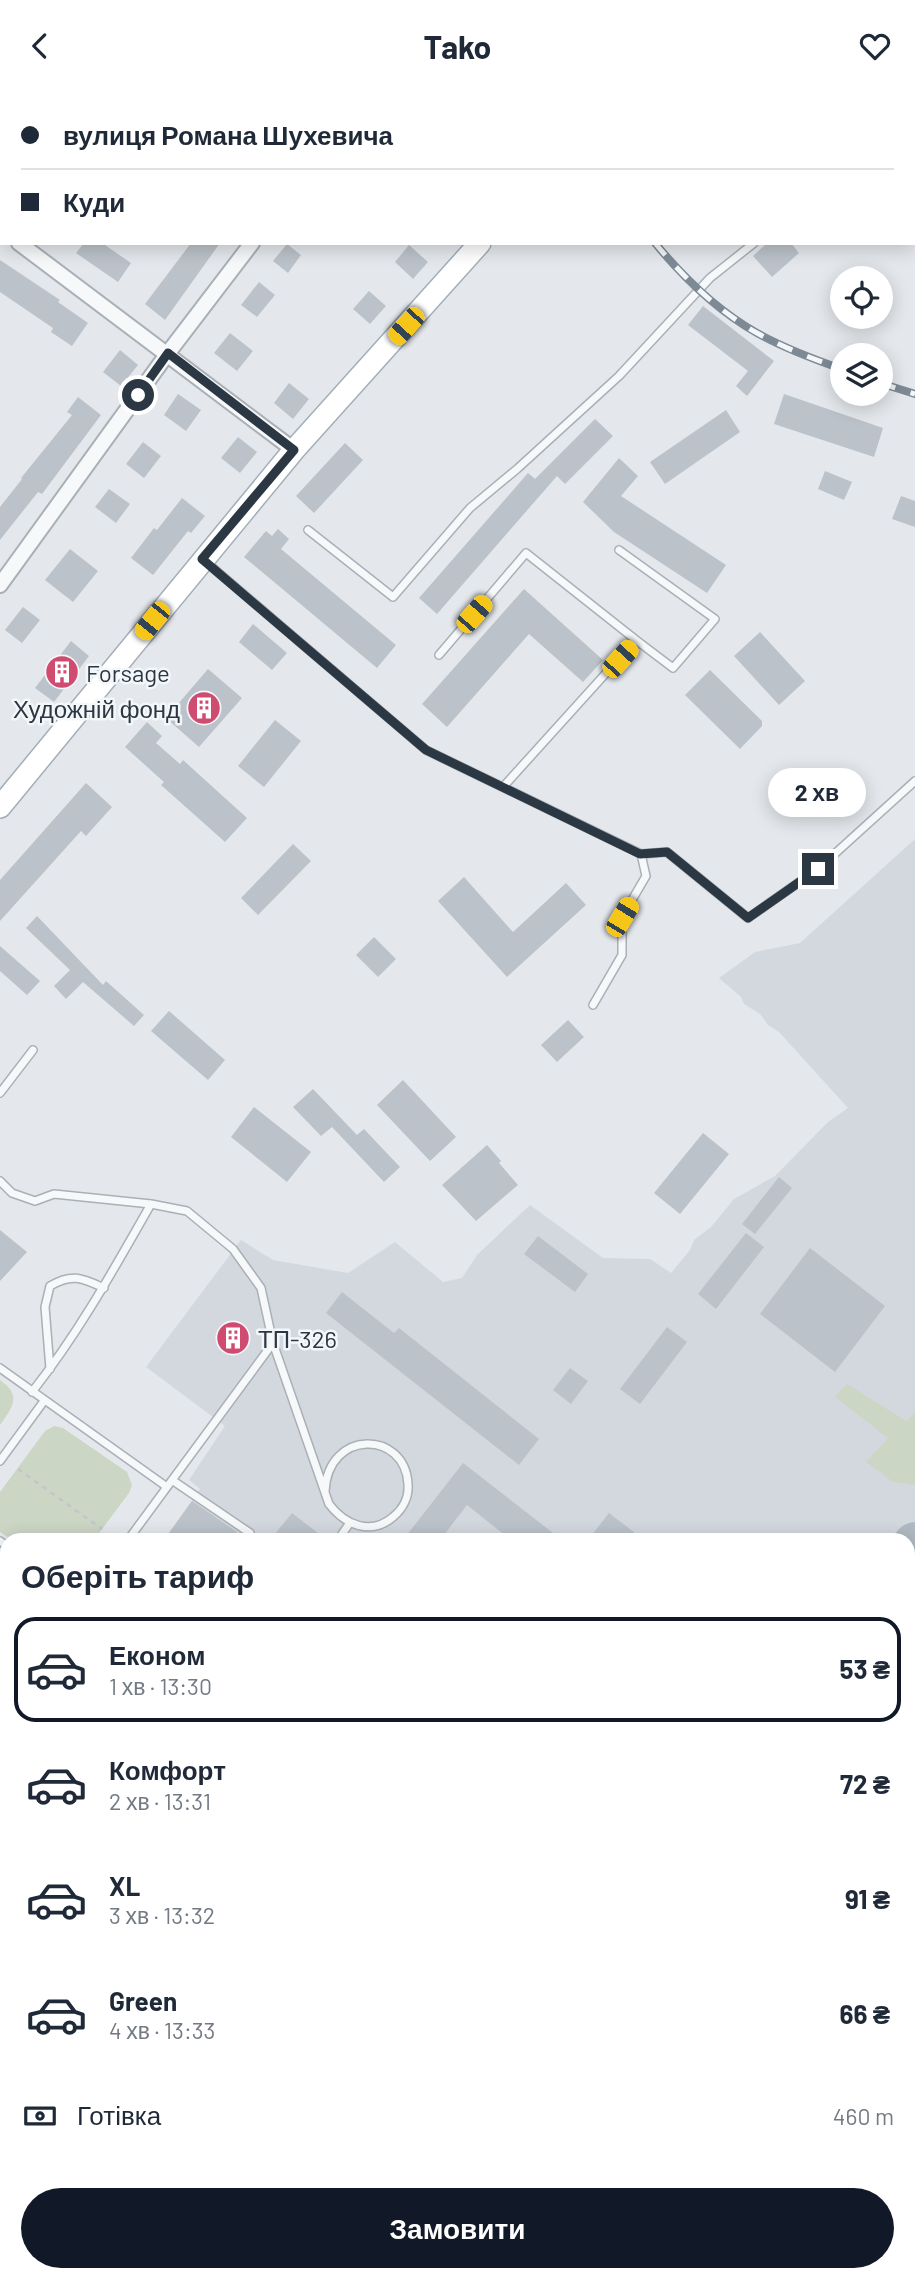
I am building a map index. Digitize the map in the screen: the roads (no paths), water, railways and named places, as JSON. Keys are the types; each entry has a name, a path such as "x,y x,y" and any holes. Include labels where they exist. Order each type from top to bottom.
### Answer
{"main road":[{"path":"0,807 294,450 478,245"}],"street":[{"path":"22,245 294,450"},
{"path":"0,585 168,353 250,245"}],"lane":[{"path":"308,530 393,597 470,508 619,376 710,278 751,245"},
{"path":"439,655 526,553 673,668 715,619 619,549"},
{"path":"202,559 426,750 640,854 667,852 748,918 818,869 915,781"},
{"path":"503,787 636,640"},
{"path":"593,1005 622,955 622,917 646,876 640,854"},
{"path":"0,1093 33,1050"},
{"path":"0,1181 12,1193 35,1201 54,1194 151,1204 187,1211 233,1249 261,1288 273,1343 329,1504 338,1516 349,1524 376,1527 388,1522 398,1513 406,1502 409,1488 402,1462 380,1446 367,1444 353,1446 340,1453 326,1476 325,1491"},
{"path":"32,1392 104,1288 151,1204"},
{"path":"50,1369 45,1307 50,1286 64,1278 84,1279 104,1288"},
{"path":"133,1533 273,1343"},
{"path":"0,1368 167,1487"},
{"path":"0,1461 44,1401"},
{"path":"172,1480 250,1533"},
{"path":"343,1533 349,1524"}],"railway":[{"path":"657,245 702,293 743,324 788,348 830,365"},
{"path":"893,387 915,394"}],"place":[{"name":"Forsage","path":"62,672"},
{"name":"Художній фонд","path":"204,708"},
{"name":"ТП-326","path":"233,1338"}]}
